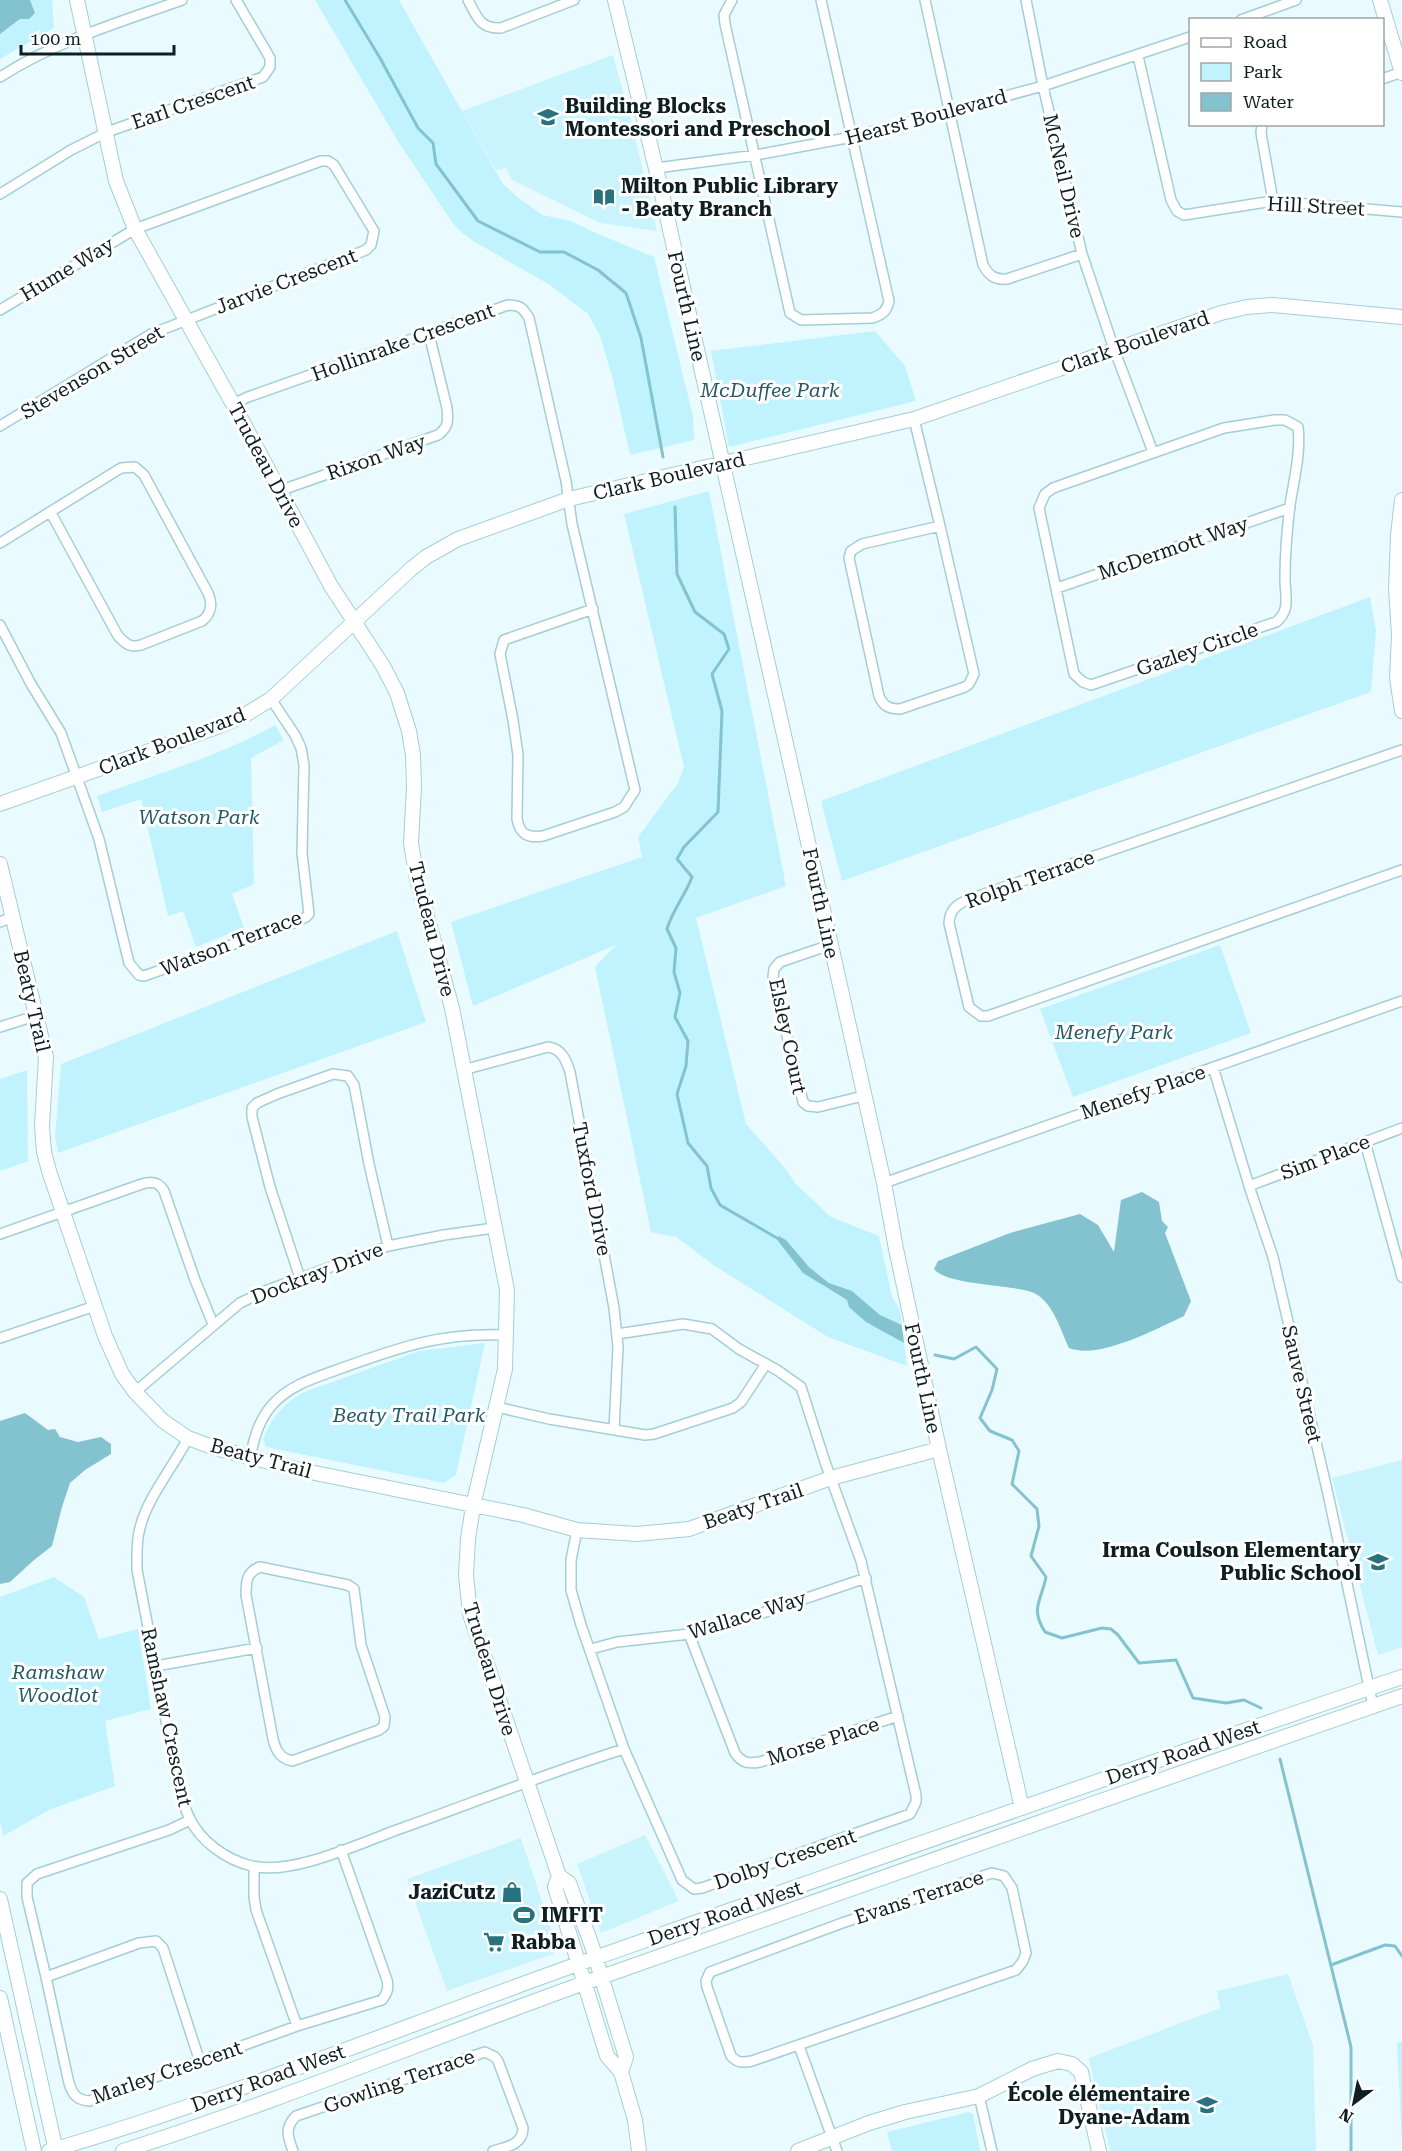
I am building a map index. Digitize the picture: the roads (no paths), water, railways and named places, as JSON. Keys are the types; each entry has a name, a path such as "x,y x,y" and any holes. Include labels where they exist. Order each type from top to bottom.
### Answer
{"street":[{"name":"Trudeau Drive","path":"77,0 117,181 135,229 331,586 397,693 409,731 413,755 414,787 411,843 417,879 452,1008 507,1290 505,1369 473,1506 468,1539 466,1575 470,1614 559,1876 555,1887 607,2055 621,2072 635,2120 639,2151"},
{"path":"0,77 84,34 182,0"},
{"name":"Earl Crescent","path":"107,132 263,77 270,67 270,58 236,0"},
{"path":"468,0 479,20 486,27 492,28 501,28 574,0"},
{"name":"Fourth Line","path":"615,0 656,168 723,464 884,1183 898,1260 939,1449 1022,1808"},
{"path":"732,0 724,15 792,316 801,320 872,318 880,316 890,301 821,0"},
{"path":"925,0 986,272 992,277 1008,279 1082,254"},
{"name":"McNeil Drive","path":"1026,0 1043,86 1082,254 1114,349"},
{"path":"1246,18 1296,0"},
{"path":"1380,0 1402,72 1384,79"},
{"name":"Hearst Boulevard","path":"656,168 756,155 852,137 1043,86 1189,38"},
{"name":"Hill Street","path":"1137,56 1170,200 1177,211 1184,215 1273,201 1402,212"},
{"path":"1262,126 1261,133 1273,201"},
{"path":"0,194 71,150 107,132"},
{"name":"Jarvie Crescent","path":"135,229 321,161 334,165 374,231 371,246 366,250 185,319"},
{"name":"Hume Way","path":"0,310 135,229"},
{"name":"Hollinrake Crescent","path":"233,404 508,305 519,305 529,318 569,500"},
{"name":"Clark Boulevard","path":"0,804 218,727 246,714 271,699 411,569 442,547 476,532 569,500 914,419 1204,318 1247,307 1300,306 1402,317"},
{"name":"Stevenson Street","path":"0,426 151,334 185,319"},
{"name":"Rixon Way","path":"279,491 438,435 445,430 448,420 447,408 429,334"},
{"path":"1114,349 1153,452"},
{"path":"914,419 940,526 975,674 965,687 900,709 893,709 882,702 879,696 849,558 851,551 862,544 940,526"},
{"name":"Gazley Circle","path":"1285,420 1298,427 1300,442 1290,508 1285,579 1287,603 1282,616 1276,622 1091,686 1074,674 1039,508 1045,495 1053,488 1224,428 1285,420"},
{"path":"0,543 121,468 135,467 144,475 208,593 211,609 207,616 202,621 141,645 134,647 125,643 118,636 51,513"},
{"path":"569,500 572,524 593,609 635,790 624,807 615,812 543,836 524,835 519,829 518,755 500,654 504,640 593,609"},
{"path":"1402,500 1396,589 1399,635 1396,678 1402,711"},
{"name":"McDermott Way","path":"1057,588 1290,508"},
{"path":"0,625 31,684 61,733 77,777"},
{"name":"Watson Terrace","path":"77,777 99,839 129,963 139,975 296,922 309,914 302,853 304,765 301,748 295,735 271,699"},
{"name":"Rolph Terrace","path":"1402,750 970,899 955,906 949,923 969,1007 981,1016 988,1016 1402,870"},
{"name":"Beaty Trail","path":"0,864 6,920 46,1057 42,1126 44,1152 95,1306 122,1374 135,1392 163,1421 189,1438 250,1458 524,1515 577,1530 637,1534 689,1528 831,1478 939,1449"},
{"name":"Elsley Court","path":"830,945 780,962 775,967 772,977 803,1102 808,1106 818,1107 863,1096"},
{"name":"Menefy Place","path":"884,1183 1402,1000"},
{"path":"0,1027 35,1016"},
{"name":"Tuxford Drive","path":"463,1070 548,1047 561,1053 566,1061 612,1292 617,1334 614,1430"},
{"name":"Sauve Street","path":"1213,1067 1273,1257 1328,1494 1373,1706"},
{"path":"300,1278 270,1188 252,1117 252,1108 257,1103 277,1094 333,1074 348,1076 354,1085 388,1246"},
{"name":"Sim Place","path":"1249,1186 1402,1128"},
{"path":"1365,1142 1402,1277"},
{"path":"0,1234 150,1182 162,1186 213,1324"},
{"name":"Dockray Drive","path":"135,1392 240,1303 388,1246 494,1228"},
{"path":"0,1338 95,1306"},
{"name":"Dolby Crescent","path":"577,1530 571,1560 571,1590 581,1625 624,1749 681,1880 694,1889 702,1888 910,1814 915,1807 916,1799 866,1578 801,1387 739,1349 712,1329 699,1325 683,1324 617,1334"},
{"path":"250,1458 254,1438 267,1412 281,1396 305,1382 410,1344 461,1335 507,1335"},
{"path":"497,1407 614,1430 645,1435 654,1434 733,1408 741,1402 766,1364"},
{"name":"Ramshaw Crescent","path":"189,1438 149,1505 140,1525 137,1540 137,1569 177,1778 190,1820 215,1848 240,1863 254,1867 280,1868 295,1865 341,1851 624,1749"},
{"path":"260,1567 273,1569 348,1585 354,1589 356,1594 361,1645 385,1717 384,1726 374,1733 301,1759 292,1761 284,1759 275,1747 257,1648 246,1595 246,1581 254,1569 260,1567"},
{"name":"Wallace Way","path":"591,1649 616,1642 689,1634 724,1626 866,1578"},
{"name":"Morse Place","path":"689,1634 735,1753 744,1762 750,1764 760,1762 898,1716"},
{"path":"156,1666 257,1648"},
{"name":"Derry Road West","path":"54,2150 209,2101 595,1958 1402,1677"},
{"name":"Derry Road West","path":"123,2151 216,2121 584,1983 1402,1696"},
{"name":"Marley Crescent","path":"190,1820 169,1830 32,1877 27,1883 27,1897 71,2091 79,2099 89,2101 297,2026 375,2003 386,1995 388,1988 341,1851"},
{"path":"254,1867 256,1910 297,2026"},
{"name":"Evans Terrace","path":"998,1874 1008,1882 1012,1888 1026,1953 1016,1970 799,2046 752,2061 737,2062 728,2049 706,1987 710,1972 842,1923 985,1875 998,1874"},
{"name":"Trudeau Drive","path":"559,1876 569,1882 595,1958 626,2057 621,2072"},
{"path":"0,1899 54,2150"},
{"path":"46,1977 138,1943 156,1941 163,1948 200,2062"},
{"path":"0,1998 34,2151"},
{"path":"799,2046 837,2151"},
{"name":"Gowling Terrace","path":"293,2151 287,2130 296,2116 485,2052 498,2061 523,2128 518,2141 493,2151"},
{"path":"798,2151 905,2112 979,2096 1032,2069 1061,2061 1072,2064 1082,2076 1099,2151"},
{"path":"979,2096 992,2151"}],"water":[{"path":"0,0 30,0 35,13 29,19 20,19 0,34"},
{"path":"1142,1192 1159,1202 1162,1221 1168,1227 1165,1233 1191,1301 1184,1316 1111,1347 1081,1351 1069,1348 1051,1310 1041,1297 1034,1293 952,1279 941,1275 934,1269 938,1261 1010,1233 1080,1214 1098,1225 1114,1252 1121,1200"},
{"path":"779,1236 786,1240 809,1267 829,1283 852,1291 880,1315 902,1325 904,1343 866,1322 849,1307 847,1300 803,1273 778,1241"},
{"path":"25,1413 48,1430 55,1429 60,1437 78,1442 101,1437 111,1444 111,1454 85,1470 70,1483 52,1546 10,1582 0,1584 0,1421"}],"waterway":[{"path":"345,0 418,128 433,143 436,164 478,221 540,252 564,252 598,270 626,293 641,338 663,457"},
{"path":"675,507 677,574 695,612 724,634 729,649 712,674 722,711 718,812 684,847 677,859 692,877 667,929 676,948 674,972 680,993 675,1017 688,1041 686,1066 677,1094 688,1143 707,1166 711,1188 720,1205 782,1241"},
{"path":"935,1355 954,1359 976,1347 997,1369 992,1390 980,1418 990,1431 1012,1440 1019,1451 1012,1484 1037,1509 1039,1526 1031,1556 1046,1577 1037,1611 1045,1632 1062,1638 1102,1628 1111,1629 1139,1663 1176,1660 1193,1698 1226,1703 1244,1700 1261,1708"},
{"path":"1280,1759 1351,2047 1351,2151"},
{"path":"1331,1965 1385,1945 1395,1946 1402,1956"}],"place":[{"name":"Building Blocks Montessori and Preschool","path":"548,117"},
{"name":"Milton Public Library - Beaty Branch","path":"604,197"},
{"name":"Irma Coulson Elementary Public School","path":"1378,1562"},
{"name":"JaziCutz","path":"512,1892"},
{"name":"IMFIT","path":"524,1915"},
{"name":"Rabba","path":"494,1942"},
{"name":"École élémentaire Dyane-Adam","path":"1207,2105"}],"park label":[{"name":"McDuffee Park","path":"770,390"},
{"name":"Watson Park","path":"199,817"},
{"name":"Menefy Park","path":"1114,1032"},
{"name":"Beaty Trail Park","path":"409,1415"},
{"name":"Ramshaw Woodlot","path":"58,1684"}]}
